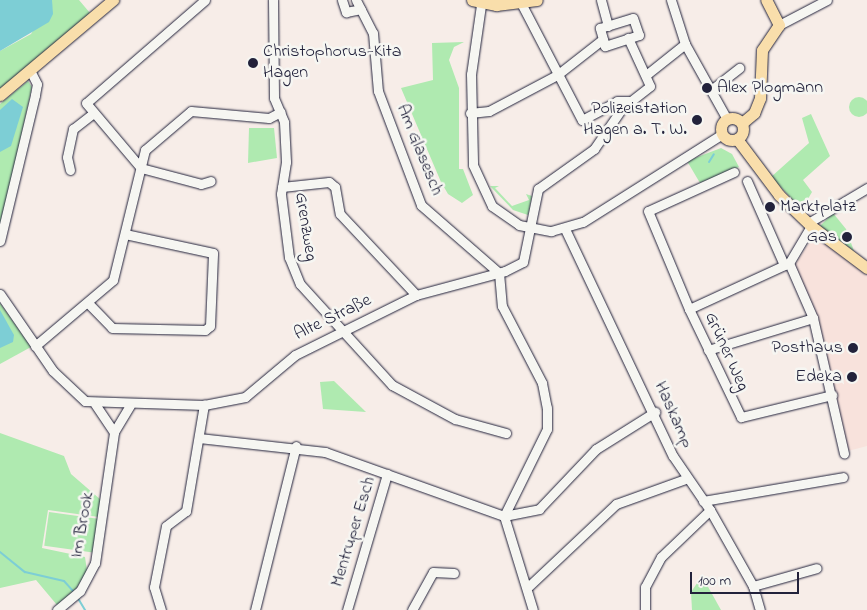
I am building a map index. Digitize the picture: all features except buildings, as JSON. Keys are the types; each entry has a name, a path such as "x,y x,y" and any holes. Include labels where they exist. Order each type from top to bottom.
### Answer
{"main road":[{"path":"0,96 113,0"},
{"path":"477,3 521,3 537,0"},
{"path":"742,123 754,113 760,98 762,50 779,24 766,0"},
{"path":"742,123 727,119 722,134 737,139 765,180 810,225 867,268"},
{"path":"737,139 743,132 742,123"}],"street":[{"path":"205,0 143,58 89,98 92,114 141,168 201,184 211,181"},
{"name":"Grenzweg","path":"273,0 274,98 281,112 286,162 282,187 289,257 300,284 392,385 455,419 506,432"},
{"path":"342,0 346,12 361,9"},
{"name":"Am Glasesch","path":"356,0 373,33 378,91 421,205 499,273"},
{"path":"601,0 608,26"},
{"path":"671,0 685,44 727,119"},
{"path":"779,24 826,0"},
{"path":"477,3 470,113 472,165 484,195 503,216 531,229 565,229 594,216 722,134"},
{"path":"521,3 582,120 617,101 627,101"},
{"path":"634,18 638,35 604,46 600,28 608,26 634,18"},
{"path":"531,229 538,189 594,150 627,101 650,86 628,38"},
{"path":"470,113 489,111 557,75 602,39"},
{"path":"646,75 685,44"},
{"path":"711,90 739,68"},
{"path":"0,241 36,95 37,84 30,70"},
{"path":"35,346 89,304 113,280 145,150 188,112 269,118 281,112"},
{"path":"70,170 67,157 73,129 92,114"},
{"name":"Grüner Weg","path":"734,172 648,211 689,310 741,417 832,396"},
{"path":"282,187 329,182 335,187 340,214 416,295"},
{"path":"747,182 813,318 844,453"},
{"path":"689,310 787,264 810,225 867,188"},
{"name":"Alte Straße","path":"130,405 204,405 245,397 295,354 416,295 499,273 523,262 531,229"},
{"name":"Haskamp","path":"565,229 599,307 655,412 686,479 710,510 753,586 760,610"},
{"path":"89,304 112,328 205,330 210,326 213,253 125,234"},
{"path":"499,273 502,306 542,382 547,408 547,429 504,516 529,586 534,610"},
{"path":"0,294 35,346 72,391 95,404 114,432"},
{"path":"708,350 813,318"},
{"path":"95,404 130,405"},
{"name":"Im Brook","path":"57,610 80,591 95,562 114,432 130,405"},
{"path":"161,610 154,587 166,526 186,510 204,405"},
{"path":"504,516 539,509 596,449 655,412"},
{"path":"199,438 296,446 356,460 387,474"},
{"path":"255,610 296,446"},
{"name":"Mentruper Esch","path":"347,610 387,474 504,516"},
{"path":"704,501 843,477"},
{"path":"529,586 616,504 686,479"},
{"path":"645,610 646,587 661,557 710,510"},
{"path":"753,586 816,568"},
{"path":"412,610 433,572 454,573"}],"shaded area":[{"path":"814,236 867,274 867,446 848,451 815,316 794,266"}],"green space":[{"path":"52,0 79,0 90,13 0,91 0,51 31,34"},
{"path":"464,42 454,47 449,60 459,88 459,169 463,169 473,195 462,203 448,194 441,182 401,88 433,80 432,43"},
{"path":"28,81 32,87 0,231 0,104"},
{"path":"859,97 866,100 869,107 866,114 859,117 852,114 849,107 852,100"},
{"path":"811,114 830,156 803,180 812,192 802,209 771,177 809,143 802,118"},
{"path":"249,128 274,128 277,158 248,163"},
{"path":"721,148 732,154 739,167 700,183 687,161"},
{"path":"490,186 499,186 495,188 512,206 529,200 526,194 532,196 528,215 513,210"},
{"path":"833,213 846,229 854,251 820,226"},
{"path":"0,303 31,347 0,364"},
{"path":"334,381 366,412 323,409 320,382"},
{"path":"0,433 64,456 71,474 101,500 99,517 48,510 42,548 85,557 87,571 76,589 57,605 36,580 0,588"},
{"path":"49,512 98,519 93,552 44,546"},
{"path":"702,576 721,610 692,610 691,592"}],"water":[{"path":"0,0 52,0 53,14 49,22 0,51"},
{"path":"12,99 23,107 11,146 0,152 0,110"},
{"path":"0,310 14,335 13,342 0,348"}],"waterway":[{"path":"709,162 714,154"},
{"path":"0,552 25,572 64,581 73,591"},
{"path":"79,600 85,610"}],"place":[{"name":"Christophorus-Kita Hagen","path":"253,63"},
{"name":"Alex Plogmann","path":"707,88"},
{"name":"Polizeistation Hagen a. T. W.","path":"697,120"},
{"name":"Marktplatz","path":"770,207"},
{"name":"Gas","path":"847,237"},
{"name":"Posthaus","path":"853,348"},
{"name":"Edeka","path":"852,377"}]}
